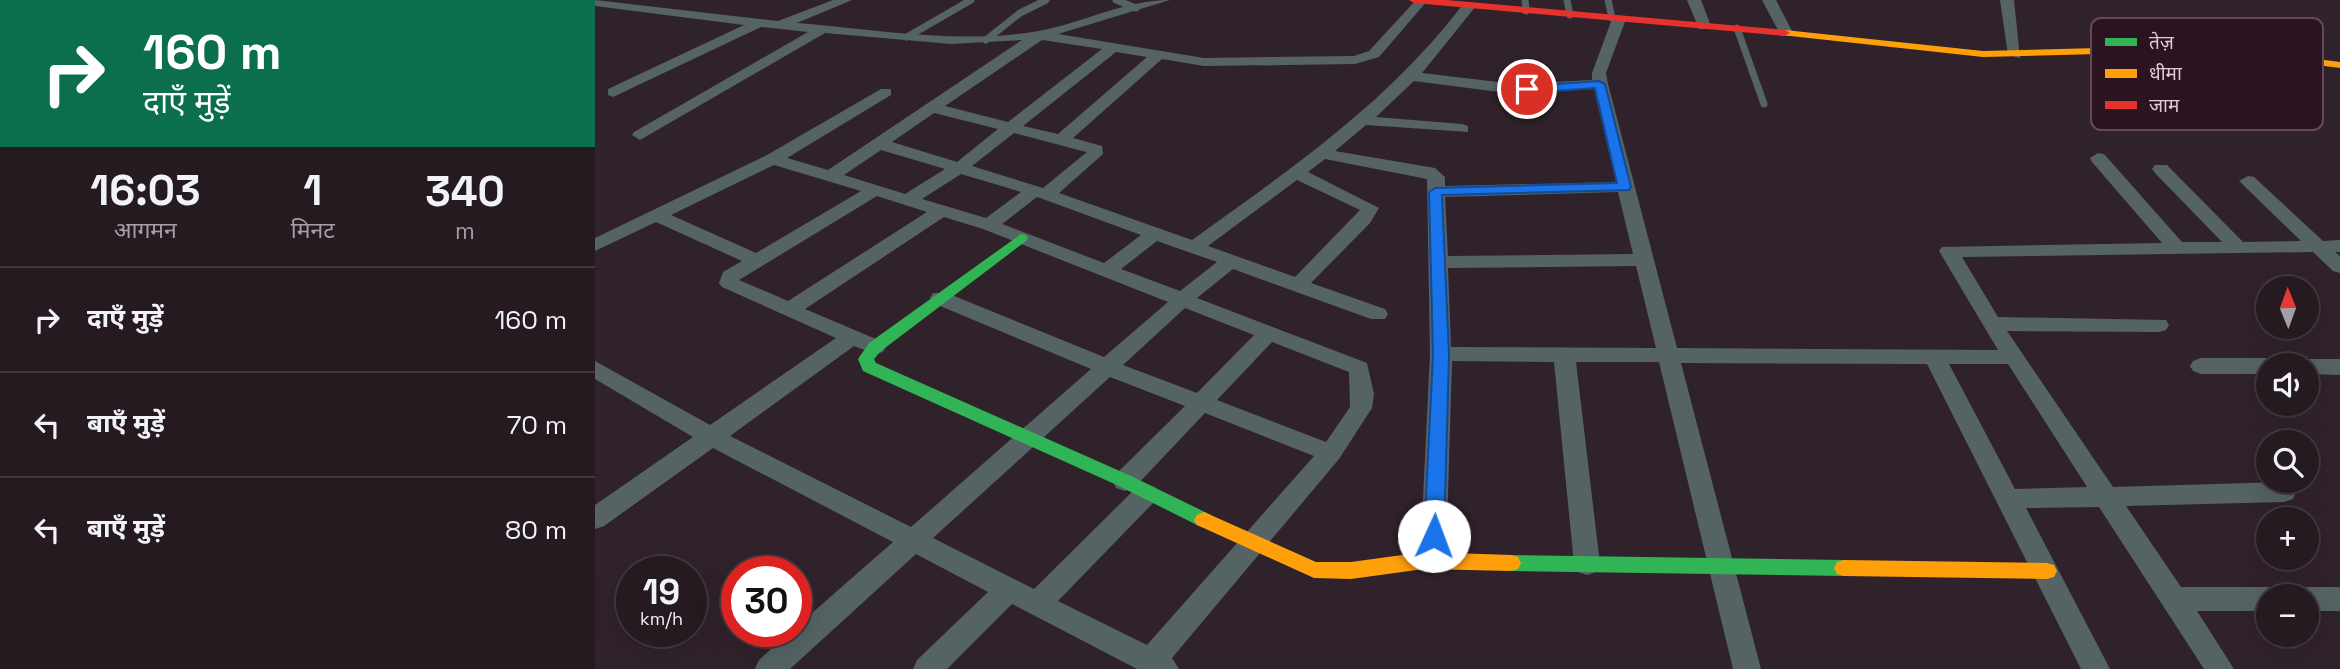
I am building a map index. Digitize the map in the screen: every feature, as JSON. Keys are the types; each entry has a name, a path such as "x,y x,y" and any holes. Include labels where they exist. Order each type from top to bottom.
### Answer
{"street":[{"path":"777,25 845,0"},
{"path":"595,2 777,25 907,37 986,40 1039,36 1163,0"},
{"path":"1414,0 1568,7 1616,19 1786,33 1955,52 2015,55 2091,52"},
{"path":"1694,0 1704,26"},
{"path":"1769,0 1786,33"},
{"path":"2007,0 2015,55"},
{"path":"830,177 1039,36 1156,57 1224,63 1363,60 1374,54 1432,1"},
{"path":"1195,247 1295,173 1411,76 1447,39 1473,4"},
{"path":"1616,19 1599,74 1599,84 1642,260 1724,567 1747,669"},
{"path":"613,92 759,23"},
{"path":"640,135 823,29"},
{"path":"907,200 959,167 1111,49"},
{"path":"1061,140 1156,57"},
{"path":"1411,76 1515,89 1599,84"},
{"path":"595,245 773,159 886,92"},
{"path":"933,108 1096,150 1095,154 1040,193 989,225"},
{"path":"1359,120 1462,129"},
{"path":"880,144 1040,193 1378,314"},
{"path":"1320,153 1429,172 1436,177 1441,355 1433,562"},
{"path":"2098,158 2178,249"},
{"path":"595,369 710,436 1157,665 1253,543 1331,453 1361,408 1363,394 1359,368 989,225 773,159"},
{"path":"2161,169 2239,248"},
{"path":"1295,173 1370,208 1364,219 1300,284"},
{"path":"2248,181 2340,267"},
{"path":"1435,192 1625,187"},
{"path":"874,191 730,276 729,283 792,308 875,347"},
{"path":"792,308 940,211"},
{"path":"657,216 756,260"},
{"path":"1106,271 1155,233"},
{"path":"1021,238 875,347 866,359 869,367 1314,570 1332,574 1392,564 1433,562 2047,571"},
{"path":"2220,669 1992,324 1949,251 2340,246"},
{"path":"769,669 1182,300 1232,260"},
{"path":"1437,262 1642,260"},
{"path":"940,298 1107,367 1331,453"},
{"path":"1992,324 2159,325"},
{"path":"1038,603 1202,404 1269,333"},
{"path":"595,519 853,336"},
{"path":"1441,355 2016,357"},
{"path":"1564,355 1587,564"},
{"path":"1935,358 2096,669"},
{"path":"2201,366 2256,366"},
{"path":"2324,367 2340,385"},
{"path":"2010,499 2108,499 2259,493"},
{"path":"927,669 1008,590"},
{"path":"2176,600 2256,599"},
{"path":"2319,599 2340,599"}],"lane":[{"path":"907,37 965,6 971,0"},
{"path":"986,40 1020,13 1046,0"},
{"path":"1116,0 1136,8"},
{"path":"1608,0 1616,19"},
{"path":"1737,29 1764,104"}],"traffic: fast":[{"path":"1021,238 875,347 866,359 869,367 1125,481 1204,520"},
{"path":"1511,563 1844,568"}],"traffic: slow":[{"path":"1785,33 1983,54 2091,51"},
{"path":"2323,63 2340,65"},
{"path":"1204,520 1314,570 1351,570 1424,560 1511,563"},
{"path":"1844,568 2047,571"}],"traffic: jam":[{"path":"1414,0 1785,33"}],"route":[{"path":"1434,536 1441,355 1435,192 1625,187 1599,84 1527,89"}]}
